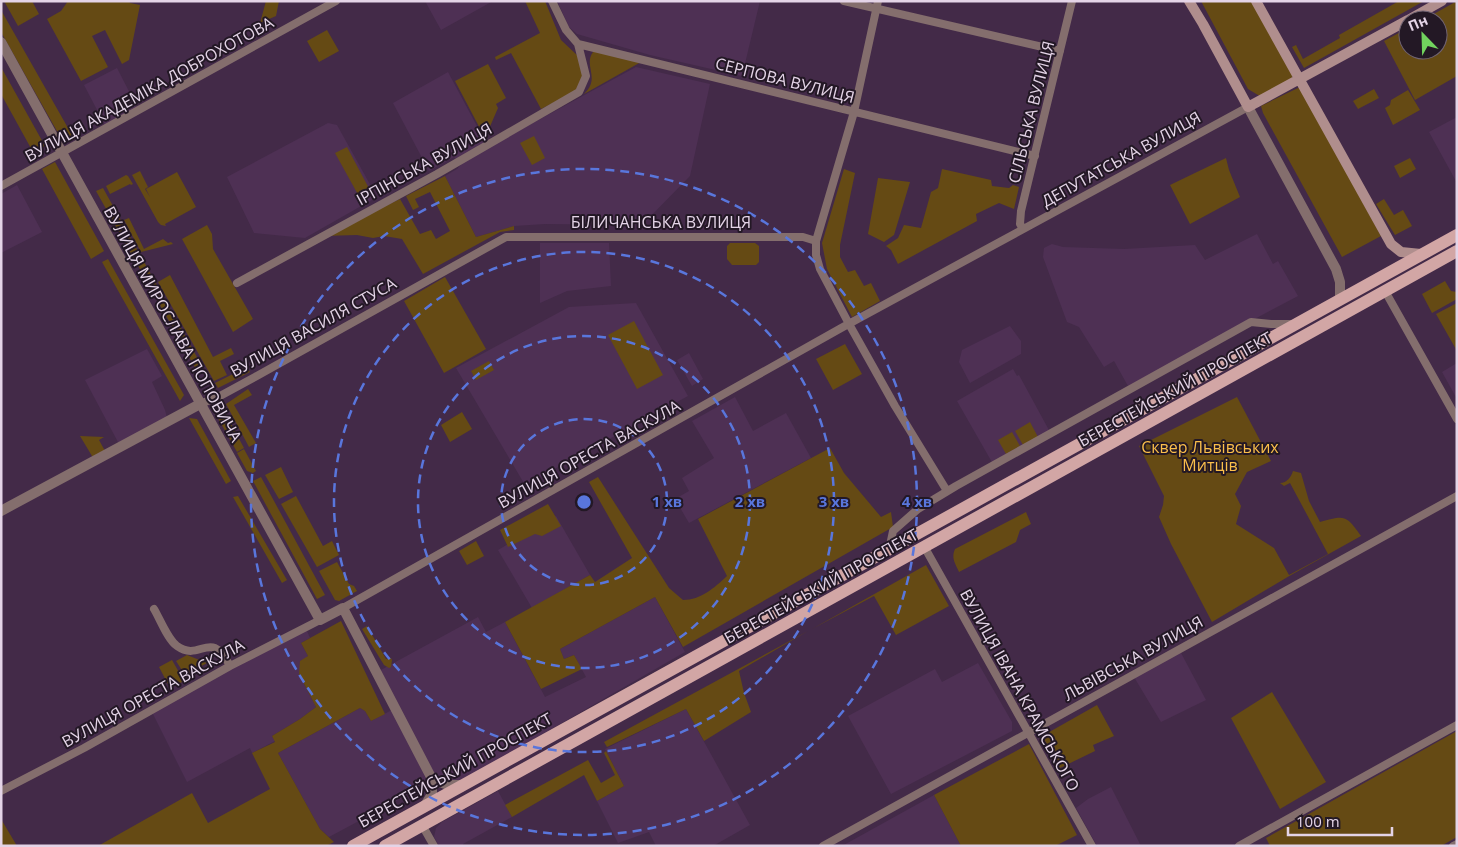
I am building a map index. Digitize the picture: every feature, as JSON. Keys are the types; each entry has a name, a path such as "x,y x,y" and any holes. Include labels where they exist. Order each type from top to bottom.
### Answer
{"main road":[{"path":"1189,1 1204,24 1248,107"},
{"path":"1256,1 1390,244 1401,252 1421,254"},
{"name":"ДЕПУТАТСЬКА ВУЛИЦЯ","path":"1426,10 1442,1"},
{"name":"ДЕПУТАТСЬКА ВУЛИЦЯ","path":"1248,107 1398,26"},
{"name":"БЕРЕСТЕЙСЬКИЙ ПРОСПЕКТ","path":"353,846 1456,234"},
{"name":"БЕРЕСТЕЙСЬКИЙ ПРОСПЕКТ","path":"385,846 925,548 1457,251"}],"street":[{"name":"ВУЛИЦЯ АКАДЕМІКА ДОБРОХОТОВА","path":"1,186 336,1"},
{"path":"552,1 566,30 578,44"},
{"path":"844,1 877,5 1060,51"},
{"name":"СІЛЬСЬКА ВУЛИЦЯ","path":"1023,229 1020,224 1020,211 1072,1"},
{"path":"877,5 854,112 816,241 816,256 820,269 849,324 895,406 947,491"},
{"name":"ВУЛИЦЯ МИРОСЛАВА ПОПОВИЧА","path":"1,42 320,620"},
{"name":"СЕРПОВА ВУЛИЦЯ","path":"578,44 1034,156"},
{"name":"ІРПІНСЬКА ВУЛИЦЯ","path":"237,283 429,178 579,92 586,76 578,44"},
{"path":"1248,107 1336,269 1340,282 1340,299"},
{"name":"ДЕПУТАТСЬКА ВУЛИЦЯ","path":"849,324 1248,107"},
{"name":"БІЛИЧАНСЬКА ВУЛИЦЯ","path":"506,237 803,237 816,241"},
{"name":"ВУЛИЦЯ ВАСИЛЯ СТУСА","path":"1,511 200,404 220,396 269,370 506,237"},
{"path":"1385,291 1457,419"},
{"name":"БЕРЕСТЕЙСЬКИЙ ПРОСПЕКТ","path":"888,550 893,531 918,510 947,491 1251,322 1296,324"},
{"name":"ВУЛИЦЯ ОРЕСТА ВАСКУЛА","path":"343,608 849,324"},
{"name":"ЛЬВІВСЬКА ВУЛИЦЯ","path":"823,846 1457,496"},
{"name":"ВУЛИЦЯ ІВАНА КРАМСЬКОГО","path":"925,548 1092,846"},
{"path":"320,620 343,608 432,779 432,794 424,807"},
{"path":"154,609 171,639 179,648 192,651 208,647 218,648 222,651 230,666"},
{"name":"ВУЛИЦЯ ОРЕСТА ВАСКУЛА","path":"1,791 84,748 230,666 320,620"},
{"path":"1239,846 1457,725"},
{"path":"432,779 448,785 464,784"},
{"path":"422,825 434,846"},
{"path":"1453,846 1457,844"}],"shaded area":[{"path":"425,1 493,1 441,30"},
{"path":"557,1 760,1 742,76 650,55 577,34 569,27"},
{"path":"636,67 710,84 690,176 642,225 545,224 514,226 476,237 445,176 457,169 465,160"},
{"path":"117,68 137,107 105,125 84,85"},
{"path":"448,72 486,143 456,159 454,157 429,171 393,103"},
{"path":"1457,117 1457,183 1429,132"},
{"path":"328,123 337,125 377,197 305,238 254,233 227,177"},
{"path":"17,185 42,232 1,253 1,194"},
{"path":"1257,234 1273,264 1278,261 1298,296 1128,386 1114,361 1104,367 1079,327 1067,322 1043,257 1044,248 1052,244 1063,247 1124,249 1195,245 1205,260"},
{"path":"540,243 609,243 611,286 567,291 540,303"},
{"path":"636,303 688,396 525,485 456,368 569,307"},
{"path":"1010,326 1021,341 1021,354 970,383 959,362 962,350"},
{"path":"147,349 162,376 152,382 167,418 119,444 85,380"},
{"path":"689,353 703,379 692,386 677,360"},
{"path":"1457,363 1457,399 1442,372"},
{"path":"1013,369 1017,376 1019,375 1050,432 993,464 957,401"},
{"path":"735,397 753,431 786,413 811,458 689,523 675,499 689,491 682,478 714,458 692,421"},
{"path":"556,516 590,575 532,608 498,550"},
{"path":"655,597 685,652 461,781 437,779 379,671 478,617 486,632 505,622 545,697 586,677 574,655 564,659 560,649"},
{"path":"307,631 310,638 301,643 308,656 299,674 316,707 272,736 275,741 252,753 250,748 187,782 152,712 214,676"},
{"path":"1180,651 1206,700 1161,722 1134,677"},
{"path":"978,663 1012,722 1012,731 891,794 848,716 935,669 942,682"},
{"path":"360,708 365,711 371,721 392,710 419,762 426,785 329,837 320,829 278,753"},
{"path":"686,709 750,825 713,846 656,846 649,832 618,843 597,801 624,786 605,749"},
{"path":"1111,787 1141,846 1097,846 1076,808 1088,799"},
{"path":"498,791 512,817 463,844 463,846 439,846 434,837 436,828 442,822"},
{"path":"934,795 961,846 842,846"}],"green space":[{"path":"4,1 32,1 39,14 18,26"},
{"path":"68,1 129,1 130,3 140,5 129,60 122,64 105,30 92,36 108,67 81,81 47,19 61,11"},
{"path":"266,1 279,1 276,16 260,23"},
{"path":"525,1 545,1 561,40 579,57 583,73 577,91 541,109 511,53 496,60 495,57 540,33"},
{"path":"1201,1 1253,1 1292,72 1292,78 1262,96 1248,89"},
{"path":"1399,1 1424,1 1408,10 1398,10 1398,16 1304,68 1292,47 1296,45 1303,59 1340,38 1339,35"},
{"path":"1457,1 1457,76 1415,100 1384,41 1398,33 1398,60 1448,60 1448,10 1441,10"},
{"path":"1,10 72,135 62,140 1,32"},
{"path":"327,30 339,51 319,62 307,41"},
{"path":"593,52 641,62 584,94 591,83 590,57"},
{"path":"488,64 506,98 496,104 498,108 485,138 455,81"},
{"path":"1,67 45,146 33,152 1,94"},
{"path":"1300,87 1381,236 1342,257 1263,113 1261,106"},
{"path":"1374,89 1379,98 1358,109 1353,101"},
{"path":"1408,90 1420,110 1393,125 1385,108 1390,105 1391,100"},
{"path":"534,136 545,158 532,165 520,143"},
{"path":"347,147 372,194 361,200 335,153"},
{"path":"1226,158 1240,197 1190,224 1170,185"},
{"path":"1410,158 1416,169 1400,178 1394,166"},
{"path":"55,162 104,251 91,259 42,169"},
{"path":"844,169 855,173 840,245 840,257 848,272 855,270 864,286 871,283 880,301 852,317 827,269 822,243"},
{"path":"942,169 991,180 992,186 1009,188 1013,185 1019,187 1014,209 999,203 976,214 977,221 898,264 891,250 886,246 898,238 904,225 921,228 931,192 938,188"},
{"path":"140,171 148,187 145,189 150,197 146,189 177,172 196,207 165,224 166,226 161,225 132,175"},
{"path":"126,175 133,184 110,194 106,186"},
{"path":"445,176 476,237 514,226 514,230 500,232 423,274 402,239 384,236 373,238 357,235 323,236 400,199 420,234 431,230 436,239 450,231 430,192 415,199 419,207 413,210 406,196"},
{"path":"878,178 910,182 894,235 884,242 868,234"},
{"path":"103,188 203,368 197,371 96,191"},
{"path":"1384,199 1394,215 1403,210 1412,226 1395,235 1376,204"},
{"path":"129,218 144,249 163,239 173,244 141,252 124,220"},
{"path":"207,225 212,234 213,249 253,319 233,332 182,239"},
{"path":"730,243 755,243 759,246 759,262 756,265 732,265 727,259 727,246"},
{"path":"108,259 184,395 180,401 102,262"},
{"path":"170,275 213,357 231,348 234,354 220,361 227,375 214,381 158,282"},
{"path":"445,277 486,349 444,373 404,301"},
{"path":"1445,281 1451,291 1457,292 1457,299 1432,313 1422,294"},
{"path":"1457,303 1457,351 1436,314"},
{"path":"634,321 663,375 637,389 608,335"},
{"path":"845,344 862,374 833,390 816,359"},
{"path":"489,361 494,370 476,380 471,371"},
{"path":"247,367 250,372 218,388 215,383"},
{"path":"248,389 252,395 234,405 256,443 249,447 226,404"},
{"name":"Сквер Львівських Митців","path":"1237,397 1271,461 1247,472 1235,494 1241,506 1236,524 1274,548 1289,575 1328,554 1290,483 1284,486 1280,483 1285,482 1293,471 1301,473 1309,501 1320,522 1344,518 1352,524 1361,536 1212,622 1159,517 1164,496 1139,446"},
{"path":"223,409 244,448 237,452 215,413"},
{"path":"462,412 472,429 450,442 441,425"},
{"path":"189,418 197,419 231,481 226,484"},
{"path":"1030,422 1038,437 1023,445 1015,431"},
{"path":"1012,432 1020,446 1006,454 998,440"},
{"path":"80,436 104,437 99,440 105,451 95,457 92,456"},
{"path":"830,448 844,473 881,517 891,512 893,527 683,647 655,597 560,649 564,659 574,655 582,669 541,689 505,622 590,575 595,582 632,558 589,482 598,477 669,588 683,600 701,596 727,576 698,519"},
{"path":"244,449 256,471 253,473 247,471 237,453"},
{"path":"281,467 293,492 279,499 265,475"},
{"path":"261,477 325,595 317,599 253,481"},
{"path":"238,496 287,580 282,583 233,497"},
{"path":"296,496 323,546 332,541 339,555 317,567 281,504"},
{"path":"548,504 561,526 542,536 535,534 508,547 500,530"},
{"path":"1026,512 1031,524 1020,530 1016,542 959,572 953,558 955,549"},
{"path":"476,541 484,556 467,565 459,551"},
{"path":"337,562 349,584 354,586 357,591 339,601 335,600 319,571"},
{"path":"926,565 949,606 896,635 874,596 812,629"},
{"path":"341,621 385,714 371,721 365,711 360,708 278,753 320,829 334,842 326,846 98,846 192,793 208,823 270,789 252,753 275,742 272,736 316,707 299,674 300,661 308,656 301,643"},
{"path":"367,626 386,659 391,658 391,667 389,668 384,665 362,629"},
{"path":"808,631 739,671 751,712 704,741 686,709 607,747 604,742"},
{"path":"187,655 207,663 185,675 176,661"},
{"path":"172,660 184,681 170,688 159,667"},
{"path":"1272,692 1326,782 1280,809 1231,718"},
{"path":"1097,705 1114,736 1093,745 1095,751 1060,768 1043,737 1044,735"},
{"path":"1457,731 1457,837 1441,846 1270,846 1266,838"},
{"path":"1029,744 1077,835 1055,846 961,846 934,795"},
{"path":"606,751 624,786 597,801 584,775 512,817 505,805 588,760 601,783 615,775 604,753"},
{"path":"1,819 17,846 1,846"}]}
